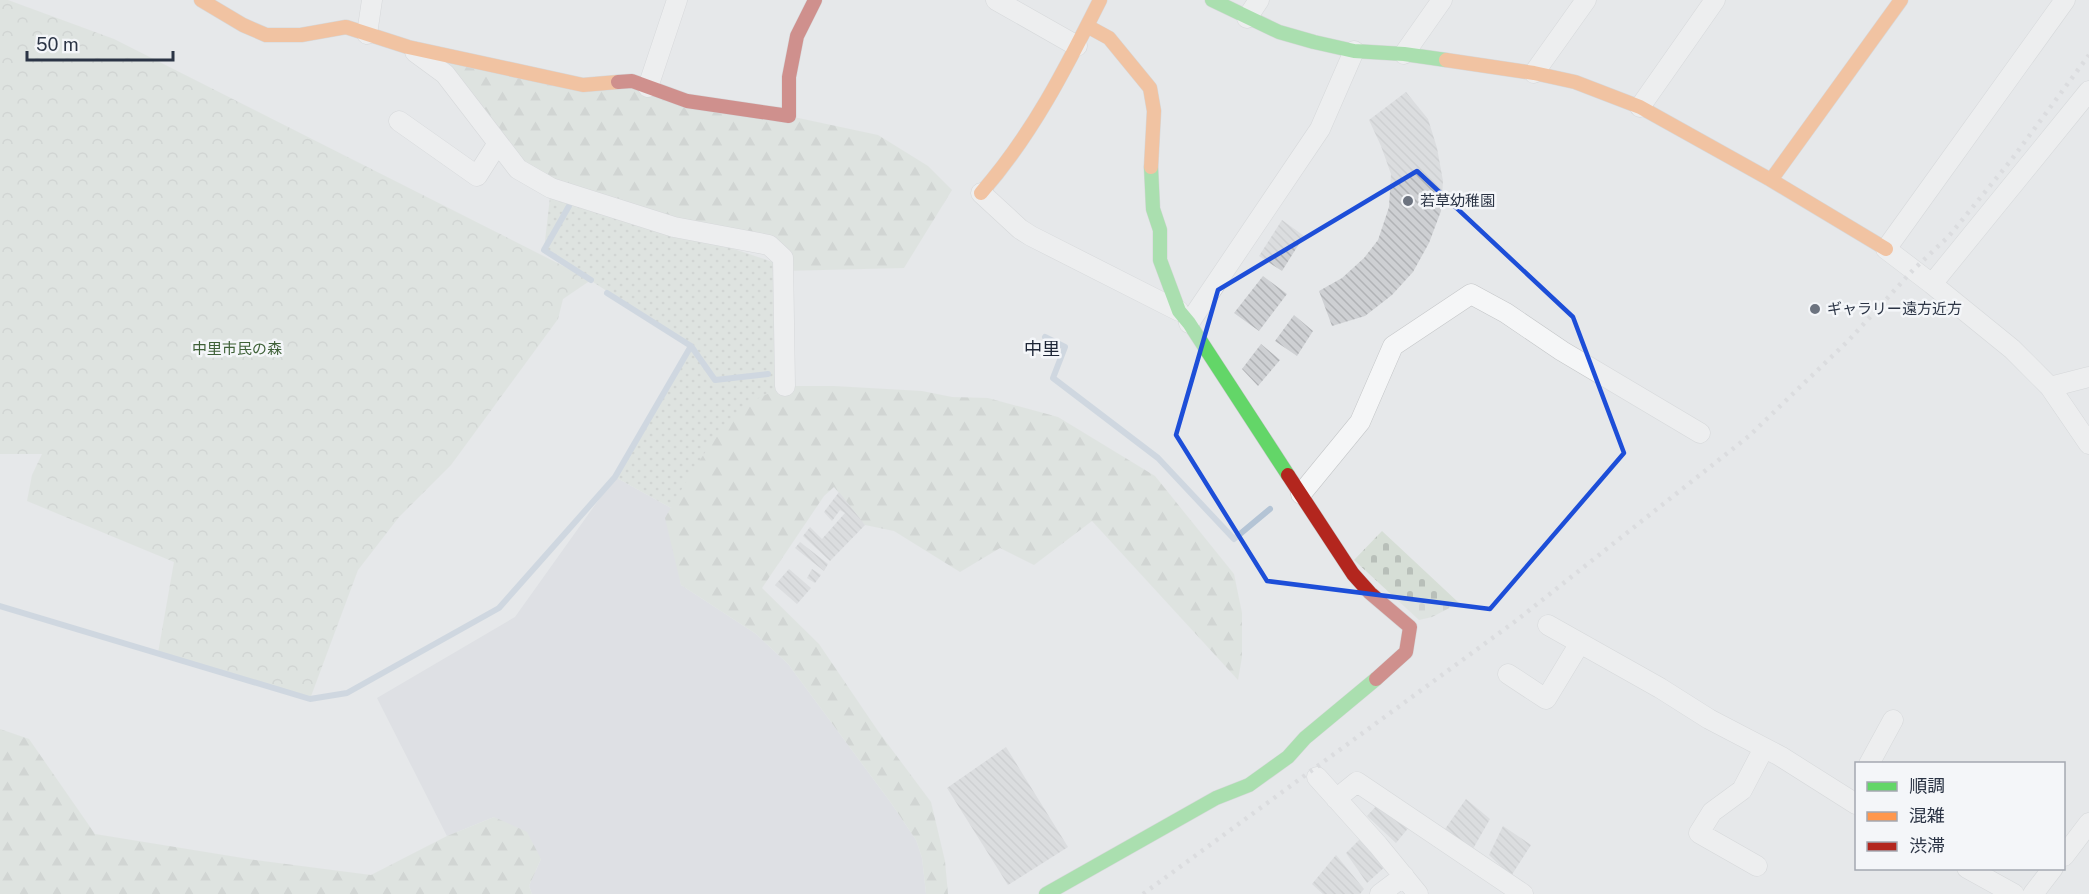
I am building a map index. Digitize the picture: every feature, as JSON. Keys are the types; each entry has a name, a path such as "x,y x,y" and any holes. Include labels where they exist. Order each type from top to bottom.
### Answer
{"street":[{"path":"201,0 243,25 266,35 301,36 346,27 408,47 583,85 632,81 687,101 789,116 789,76 797,36 815,0"},
{"path":"367,34 372,0"},
{"path":"648,87 677,0"},
{"path":"996,0 1077,46"},
{"path":"1100,0 1041,112 1010,158 981,193 1020,229 1031,236 1184,317"},
{"path":"1212,0 1280,32 1314,42 1354,51 1404,54 1534,73 1575,82 1640,107 1771,180 1886,249 2012,349 2050,387 2089,444"},
{"path":"1247,18 1258,0"},
{"path":"1404,54 1442,0"},
{"path":"1534,73 1586,0"},
{"path":"1640,107 1715,0"},
{"path":"1771,180 1901,0"},
{"path":"1886,249 2065,0"},
{"path":"1046,894 1216,798 1249,785 1288,757 1305,738 1395,664 1406,652 1410,627 1370,593 1353,574 1184,317 1160,260 1160,230 1153,209 1151,154 1154,111 1150,88 1109,38 1087,26"},
{"path":"408,47 445,74 518,169 551,188 674,227 769,245 783,258 785,386"},
{"path":"1184,317 1320,129 1354,51"},
{"path":"1932,284 2089,91"},
{"path":"399,121 477,176 498,143"},
{"path":"1301,494 1360,422 1393,346 1471,294 1506,313 1562,351 1700,433"},
{"path":"2050,387 2089,377"},
{"path":"1548,625 1660,688 1709,719 1854,796"},
{"path":"1508,674 1546,699 1580,643"},
{"path":"1870,762 1893,720"},
{"path":"1757,866 1699,833 1712,812 1742,790 1764,748"},
{"path":"1317,777 1418,894"},
{"path":"1336,799 1357,782 1523,894"},
{"path":"2065,855 2089,823"},
{"path":"1971,870 2014,894"},
{"path":"2033,894 2051,870"},
{"path":"1380,894 1404,876"}],"highlighted area":[{"path":"1417,171 1573,317 1624,453 1490,609 1267,581 1176,435 1218,290"}],"shaded area":[{"path":"615,477 671,508 681,585 756,634 788,664 916,840 922,858 926,894 532,894 529,886 541,859 494,817 447,836 377,698 515,617"}],"green space":[{"name":"中里市民の森","path":"0,0 8,0 114,39 591,280 563,299 558,319 451,465 399,517 358,570 310,699 158,653 174,562 27,501 32,475 42,454 0,454"},
{"path":"408,47 789,116 878,135 928,166 952,190 904,268 783,271 783,258 551,188"},
{"path":"551,188 773,262 785,386 671,508 615,477 691,346 544,250"},
{"path":"785,386 922,391 952,397 988,398 1058,417 1155,476 1234,574 1242,613 1242,657 1238,680 1092,521 1034,565 1000,548 960,572 894,531 865,525 834,487 824,496 762,588 819,644 878,731 931,802 945,861 948,894 926,894 922,858 916,840 788,664 756,634 681,585 665,518 723,429 747,405"},
{"path":"1382,531 1459,603 1432,617 1419,620 1354,560"},
{"path":"0,729 29,739 95,834 255,860 371,875 447,836 494,817 527,832 541,859 529,886 532,894 0,894"}],"building":[{"path":"1406,92 1428,119 1437,148 1443,181 1441,211 1429,243 1413,272 1392,295 1365,316 1332,326 1319,291 1342,278 1364,258 1378,240 1389,207 1391,174 1369,120"},
{"path":"1282,220 1304,236 1282,271 1259,256"},
{"path":"1263,276 1287,294 1259,331 1234,313"},
{"path":"1294,315 1313,331 1297,356 1275,341"},
{"path":"1261,344 1280,360 1258,386 1242,369"},
{"path":"839,492 865,525 830,561 803,536 810,527 822,539 845,513 840,510 832,521 824,512"},
{"path":"800,542 828,564 824,571 795,548"},
{"path":"789,569 811,588 797,604 775,585"},
{"path":"812,569 821,575 815,583 807,578"},
{"path":"1006,747 1068,847 1008,885 947,788"},
{"path":"1466,799 1490,819 1470,854 1443,832"},
{"path":"1379,803 1410,826 1396,843 1367,816"},
{"path":"1503,826 1531,845 1511,876 1489,855"},
{"path":"1361,838 1387,865 1367,883 1346,853"},
{"path":"1336,855 1364,889 1360,894 1323,894 1312,884"}],"waterway":[{"path":"569,206 544,250 591,280"},
{"path":"607,293 691,346 715,380 768,374"},
{"path":"1045,337 1065,347 1053,378 1158,458 1234,539 1270,509"},
{"path":"0,606 310,699 347,693 499,608 615,477 691,346"}],"railway":[{"path":"1143,894 1517,620 1749,436 1849,340 1913,270 1949,236 2012,159 2089,55"}],"traffic: fast":[{"path":"1212,0 1279,32 1314,42 1354,51 1404,54 1446,60"},
{"path":"1151,167 1153,209 1160,230 1160,260 1179,311 1288,475"},
{"path":"1046,894 1216,798 1249,785 1288,757 1305,738 1376,679"}],"traffic: slow":[{"path":"201,0 243,25 266,35 301,35 346,27 408,47 583,85 618,82"},
{"path":"981,193 1016,148 1047,100 1100,0"},
{"path":"1771,180 1901,0"},
{"path":"1087,26 1109,38 1150,88 1154,111 1151,167"},
{"path":"1446,60 1534,73 1575,82 1640,107 1771,180 1886,249"}],"traffic: jam":[{"path":"618,82 632,81 687,101 789,116 789,77 797,36 815,0"},
{"path":"1288,475 1353,574 1370,593 1410,627 1406,652 1376,679"}],"place":[{"name":"若草幼稚園","path":"1408,201"},
{"name":"ギャラリー遠方近方","path":"1815,309"}],"district":[{"name":"中里","path":"1042,349"}]}
